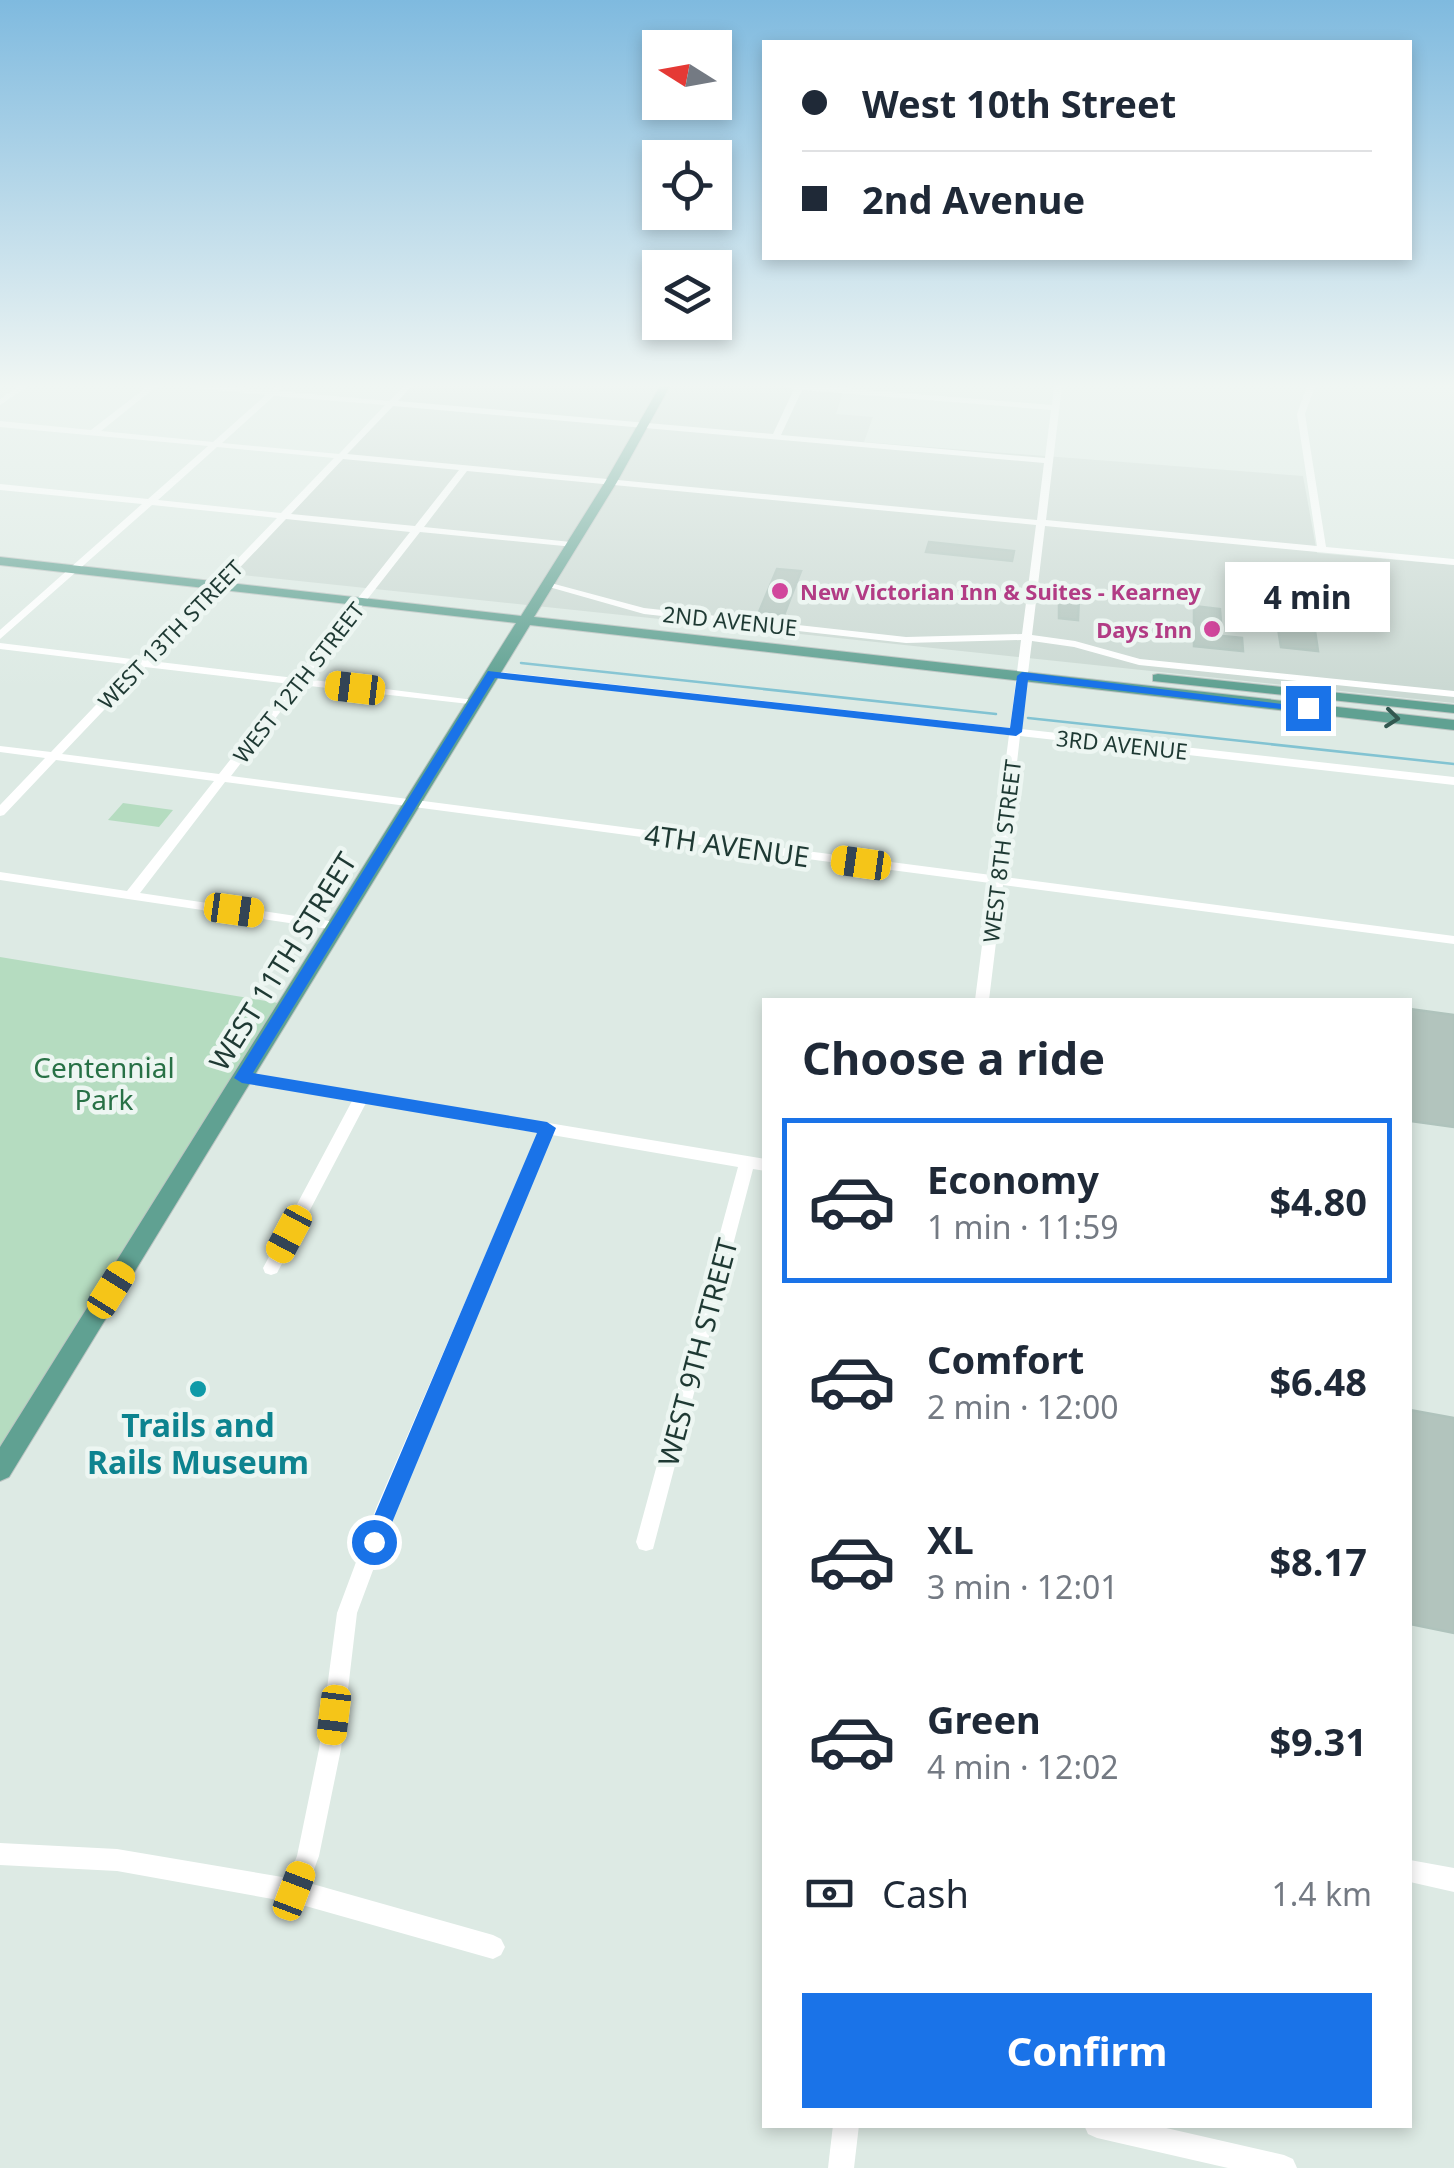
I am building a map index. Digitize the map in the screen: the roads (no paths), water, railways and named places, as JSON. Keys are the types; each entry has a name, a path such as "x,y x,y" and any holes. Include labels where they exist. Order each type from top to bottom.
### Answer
{"main road":[{"name":"WEST 11TH STREET","path":"0,1469 607,487"},
{"name":"2ND AVENUE","path":"0,557 1023,670 1454,725"},
{"name":"2ND AVENUE","path":"1023,670 1454,709"}],"street":[{"path":"2,487 572,545"},
{"path":"0,636 167,487"},
{"name":"WEST 13TH STREET","path":"0,812 311,487"},
{"name":"WEST 12TH STREET","path":"131,895 450,487"},
{"path":"666,487 1454,562"},
{"name":"WEST 8TH STREET","path":"982,998 1046,487"},
{"path":"1312,487 1322,549"},
{"path":"0,503 18,489"},
{"path":"547,585 644,611 922,641 990,634 1028,637 1076,644 1139,662 1454,694"},
{"path":"0,646 474,702"},
{"name":"3RD AVENUE","path":"492,674 1454,781"},
{"name":"4TH AVENUE","path":"0,749 1454,940"},
{"path":"0,876 336,926"},
{"path":"242,1078 756,1163"},
{"path":"271,1268 362,1098"},
{"path":"294,1891 308,1856 330,1749 347,1614 387,1506 547,1128"},
{"name":"WEST 9TH STREET","path":"646,1542 756,1163"},
{"path":"0,1854 117,1860 294,1891 492,1946"},
{"path":"1412,1871 1454,1880"},
{"path":"841,2168 846,2128"},
{"path":"1110,2128 1284,2168"}],"waterway":[{"path":"521,663 996,714"},
{"path":"1028,718 1454,764"}],"place":[{"name":"New Victorian Inn & Suites - Kearney","path":"780,591"},
{"name":"Days Inn","path":"1212,629"},
{"name":"Trails and Rails Museum","path":"198,1389"}],"park label":[{"name":"Centennial Park","path":"104,1083"}]}
